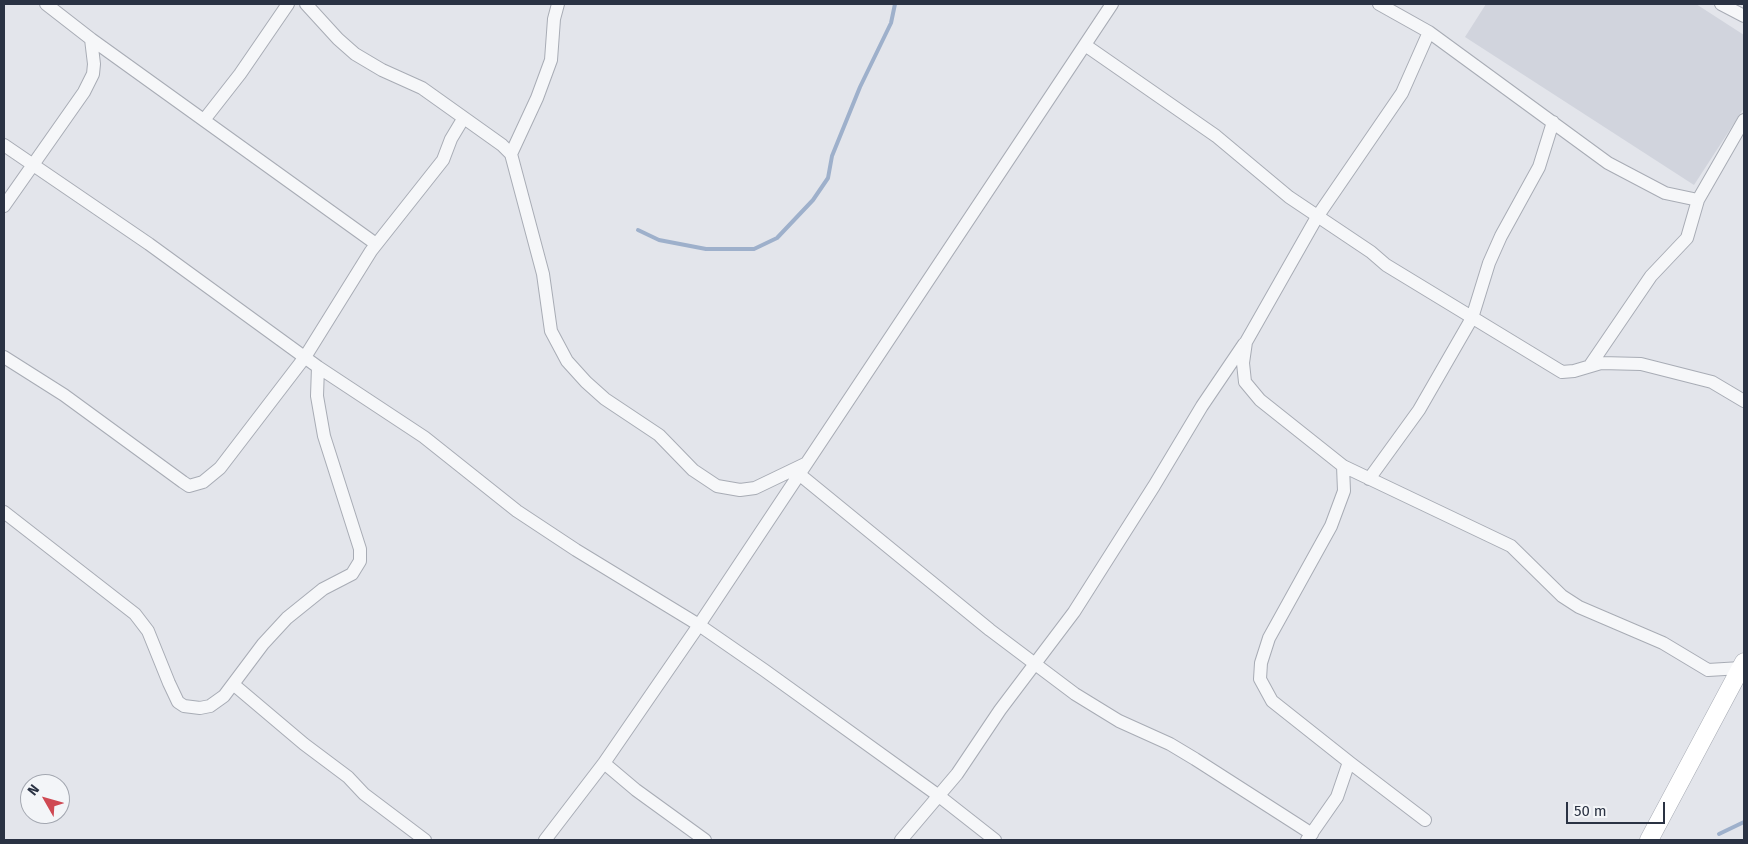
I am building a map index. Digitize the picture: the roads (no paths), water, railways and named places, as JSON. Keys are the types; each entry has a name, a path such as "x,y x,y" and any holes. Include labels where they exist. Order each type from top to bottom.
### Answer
{"main road":[{"path":"1648,840 1743,665"}],"street":[{"path":"46,4 91,39 376,244"},
{"path":"204,120 240,74 288,4"},
{"path":"306,4 338,40 355,54 382,70 422,88 502,145 511,154 543,274 551,330 567,361 586,382 605,399 659,435 693,470 717,486 740,490 755,488 808,462"},
{"path":"511,154 537,98 551,60 554,19 558,4"},
{"path":"546,840 604,763 699,625 1112,4"},
{"path":"1378,4 1430,32 1591,152 1622,172 1665,193 1698,200"},
{"path":"1721,4 1744,16"},
{"path":"902,840 939,796 1074,612 1202,406 1246,342 1317,218 1402,93 1430,32"},
{"path":"4,206 90,82 94,64 91,39"},
{"path":"1085,45 1228,144 1283,192 1317,218 1371,252 1386,265 1562,372 1574,371 1591,364 1608,362 1652,365 1712,382 1744,401"},
{"path":"4,357 64,395 189,486 203,482 220,468 305,357 376,244 443,160 451,139 464,119"},
{"path":"1591,364 1651,276 1687,238 1698,200 1744,120"},
{"path":"1369,479 1420,410 1472,318 1489,263 1501,236 1539,167 1553,122"},
{"path":"4,145 149,244 318,367 424,437 516,511 699,625 939,796 995,840"},
{"path":"1246,342 1244,373 1249,389 1342,466 1511,546 1562,596 1578,607 1656,640 1708,670 1743,665"},
{"path":"4,512 135,614 148,632 168,683 178,702 184,706 200,708 210,706 224,696 263,644 288,618 323,589 352,574 360,561 360,549 324,436 317,396 318,367"},
{"path":"1342,466 1344,491 1331,526 1269,638 1261,662 1260,679 1272,702 1425,820"},
{"path":"799,474 1034,665 1101,710 1170,744 1310,837 1337,797 1349,762"},
{"path":"233,684 304,744 348,777 364,794 425,840"},
{"path":"604,763 642,795 705,840"}],"waterway":[{"path":"638,230 659,240 706,249 754,249 777,238 813,200 828,178 832,156 860,87 891,23 895,4"},
{"path":"1719,834 1744,822"}]}
